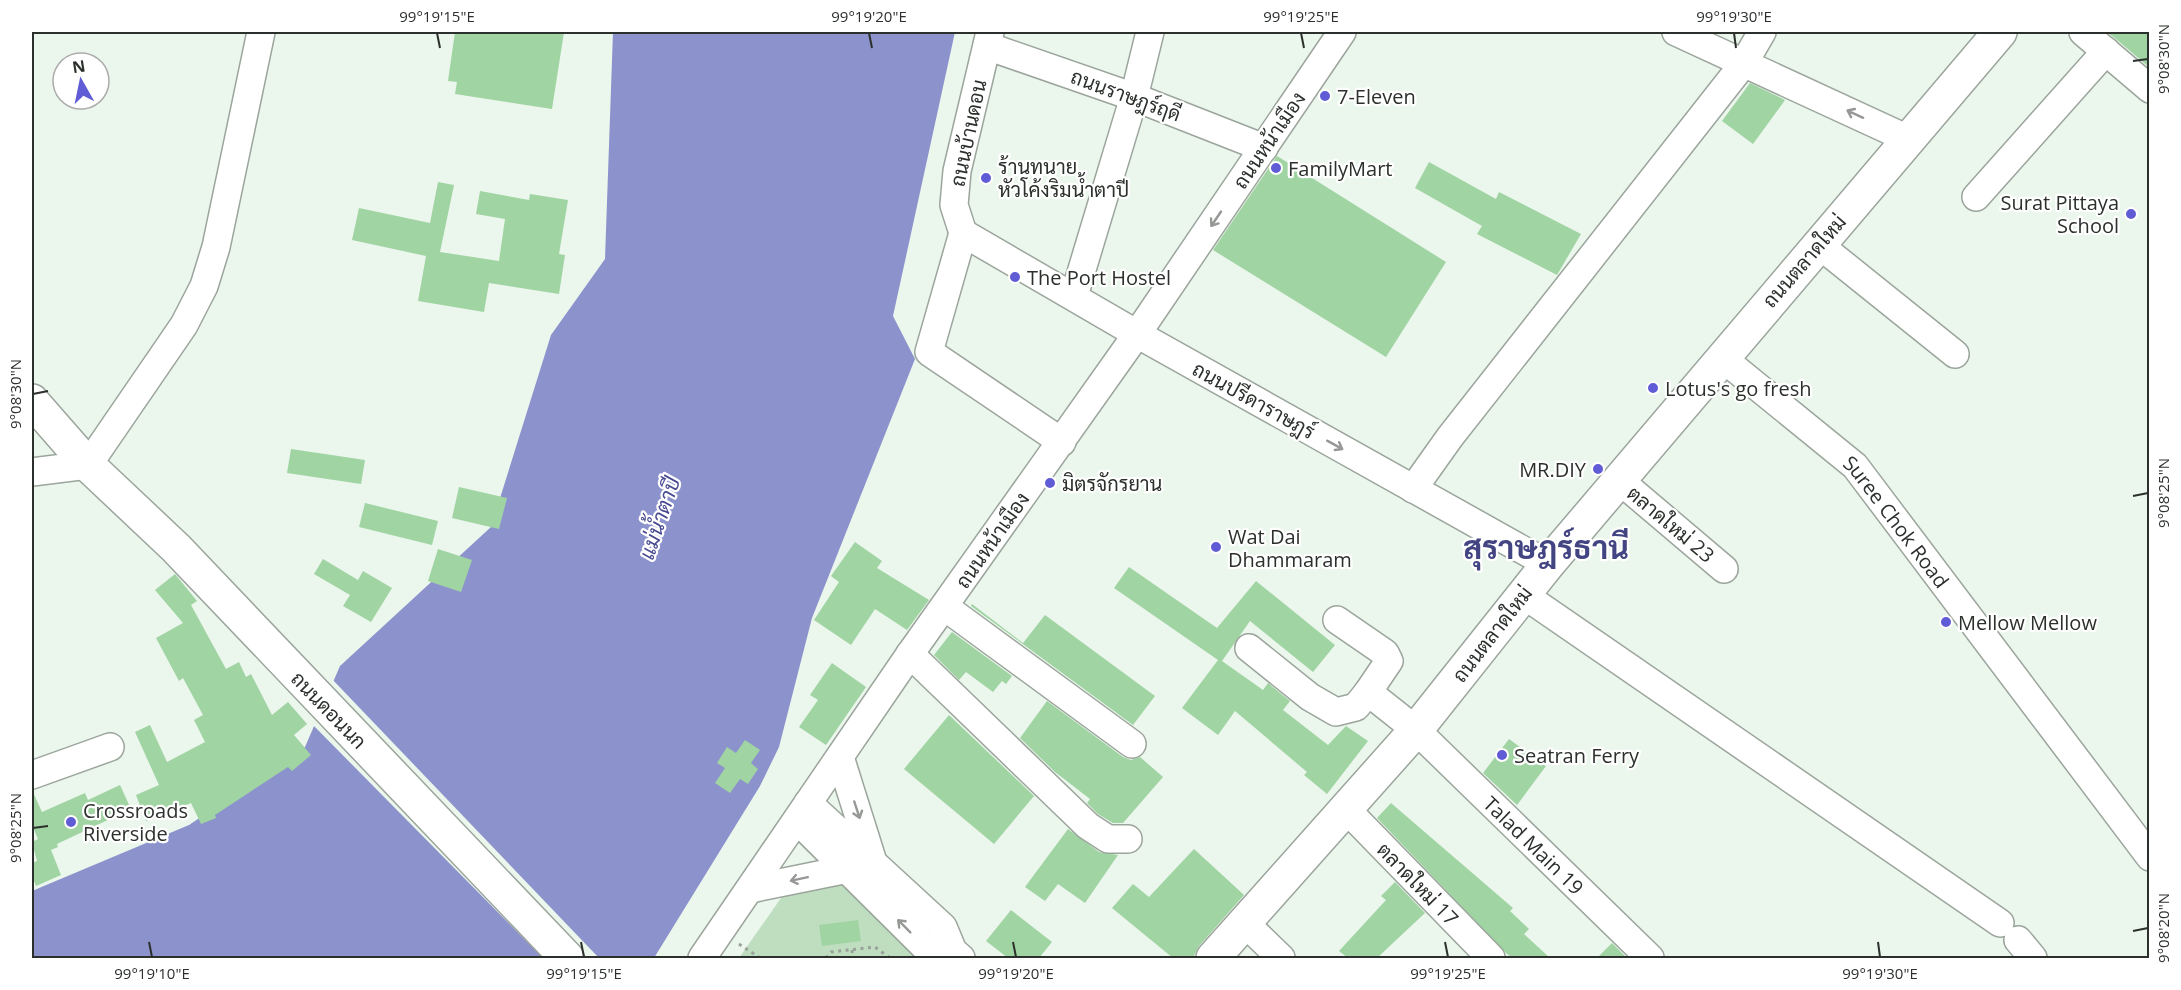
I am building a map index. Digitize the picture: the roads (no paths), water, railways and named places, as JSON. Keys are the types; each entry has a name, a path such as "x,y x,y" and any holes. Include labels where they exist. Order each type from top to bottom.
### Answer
{"main road":[{"name":"ถนนตลาดใหม่","path":"1213,958 1416,730 1618,480 2000,32"},
{"name":"ถนนดอนนก","path":"32,401 88,465 176,548 567,958"}],"street":[{"path":"32,472 88,465 184,325 204,286 216,247 261,32"},
{"path":"1074,296 1134,97 1150,32"},
{"name":"ถนนหน้าเมือง","path":"702,958 910,654 1137,334 1342,32"},
{"path":"1676,32 1908,139"},
{"path":"1413,489 1450,437 1744,63 1762,32"},
{"path":"2083,32 2150,89"},
{"name":"ถนนราษฎร์ฤดี","path":"988,39 1264,148"},
{"name":"ถนนบ้านดอน","path":"963,233 954,205 957,171 988,39"},
{"path":"1976,197 2106,51"},
{"path":"963,233 929,352 1062,442"},
{"name":"ถนนปรีดาราษฎร์","path":"963,233 1137,334 1548,564"},
{"path":"1818,244 1955,354"},
{"name":"Suree Chok Road","path":"1721,357 1855,466 2150,857"},
{"name":"ตลาดใหม่ 23","path":"1618,480 1724,569"},
{"path":"1524,595 2017,940"},
{"path":"945,607 1132,744"},
{"path":"1249,648 1310,697 1336,712 1356,707 1389,661 1385,653 1337,620"},
{"path":"910,654 1088,826 1108,839 1128,839"},
{"name":"Talad Main 19","path":"1368,692 1416,730 1650,958"},
{"path":"32,775 110,747"},
{"path":"840,757 874,863"},
{"name":"ตลาดใหม่ 17","path":"1346,810 1491,958"},
{"path":"802,812 874,863 943,927 957,955"},
{"path":"802,812 848,869 926,948 957,955"},
{"path":"750,889 848,869"},
{"path":"1245,923 1281,958"}],"water":[{"name":"แม่น้ำตาปี","path":"613,32 955,32 893,316 915,359 812,618 779,747 760,786 654,958 32,958 32,891 189,825 305,747 340,666 491,527 551,335 605,259"}],"place":[{"name":"7-Eleven","path":"1325,96"},
{"name":"FamilyMart","path":"1276,168"},
{"name":"ร้านทนาย หัวโค้งริมน้ำตาปี","path":"986,178"},
{"name":"Surat Pittaya School","path":"2131,214"},
{"name":"The Port Hostel","path":"1015,277"},
{"name":"Lotus's go fresh","path":"1653,388"},
{"name":"MR.DIY","path":"1598,469"},
{"name":"มิตรจักรยาน","path":"1050,483"},
{"name":"Wat Dai Dhammaram","path":"1216,547"},
{"name":"Mellow Mellow","path":"1946,622"},
{"name":"Seatran Ferry","path":"1502,755"},
{"name":"Crossroads Riverside","path":"71,822"}],"district":[{"name":"สุราษฎร์ธานี","path":"1546,546"}]}
